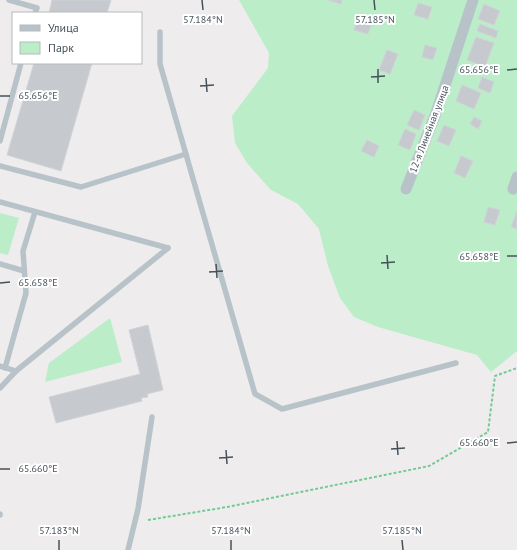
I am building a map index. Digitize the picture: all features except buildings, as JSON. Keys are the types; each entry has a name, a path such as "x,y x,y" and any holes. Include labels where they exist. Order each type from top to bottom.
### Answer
{"street":[{"name":"12-я Линейная улица","path":"406,189 436,113 473,0"},
{"path":"513,189 517,177"}],"lane":[{"path":"9,0 36,8 35,12"},
{"path":"160,32 160,64 254,394 282,409 456,364"},
{"path":"0,141 21,64"},
{"path":"0,166 81,187 186,154"},
{"path":"0,202 168,248 16,371 0,388"},
{"path":"16,371 3,367 26,293 23,251 35,212"},
{"path":"0,264 24,271"},
{"path":"128,550 138,509 152,417"}],"path":[{"path":"148,520 227,507 429,466 488,432 495,376 517,368"}],"green space":[{"path":"239,0 517,0 517,351 491,372 477,355 378,327 354,317 340,298 328,266 319,229 298,204 271,190 247,163 235,143 232,116 268,68 269,53"},
{"path":"0,213 19,218 8,255 0,253"},
{"path":"110,318 122,362 45,382 49,363"}]}
